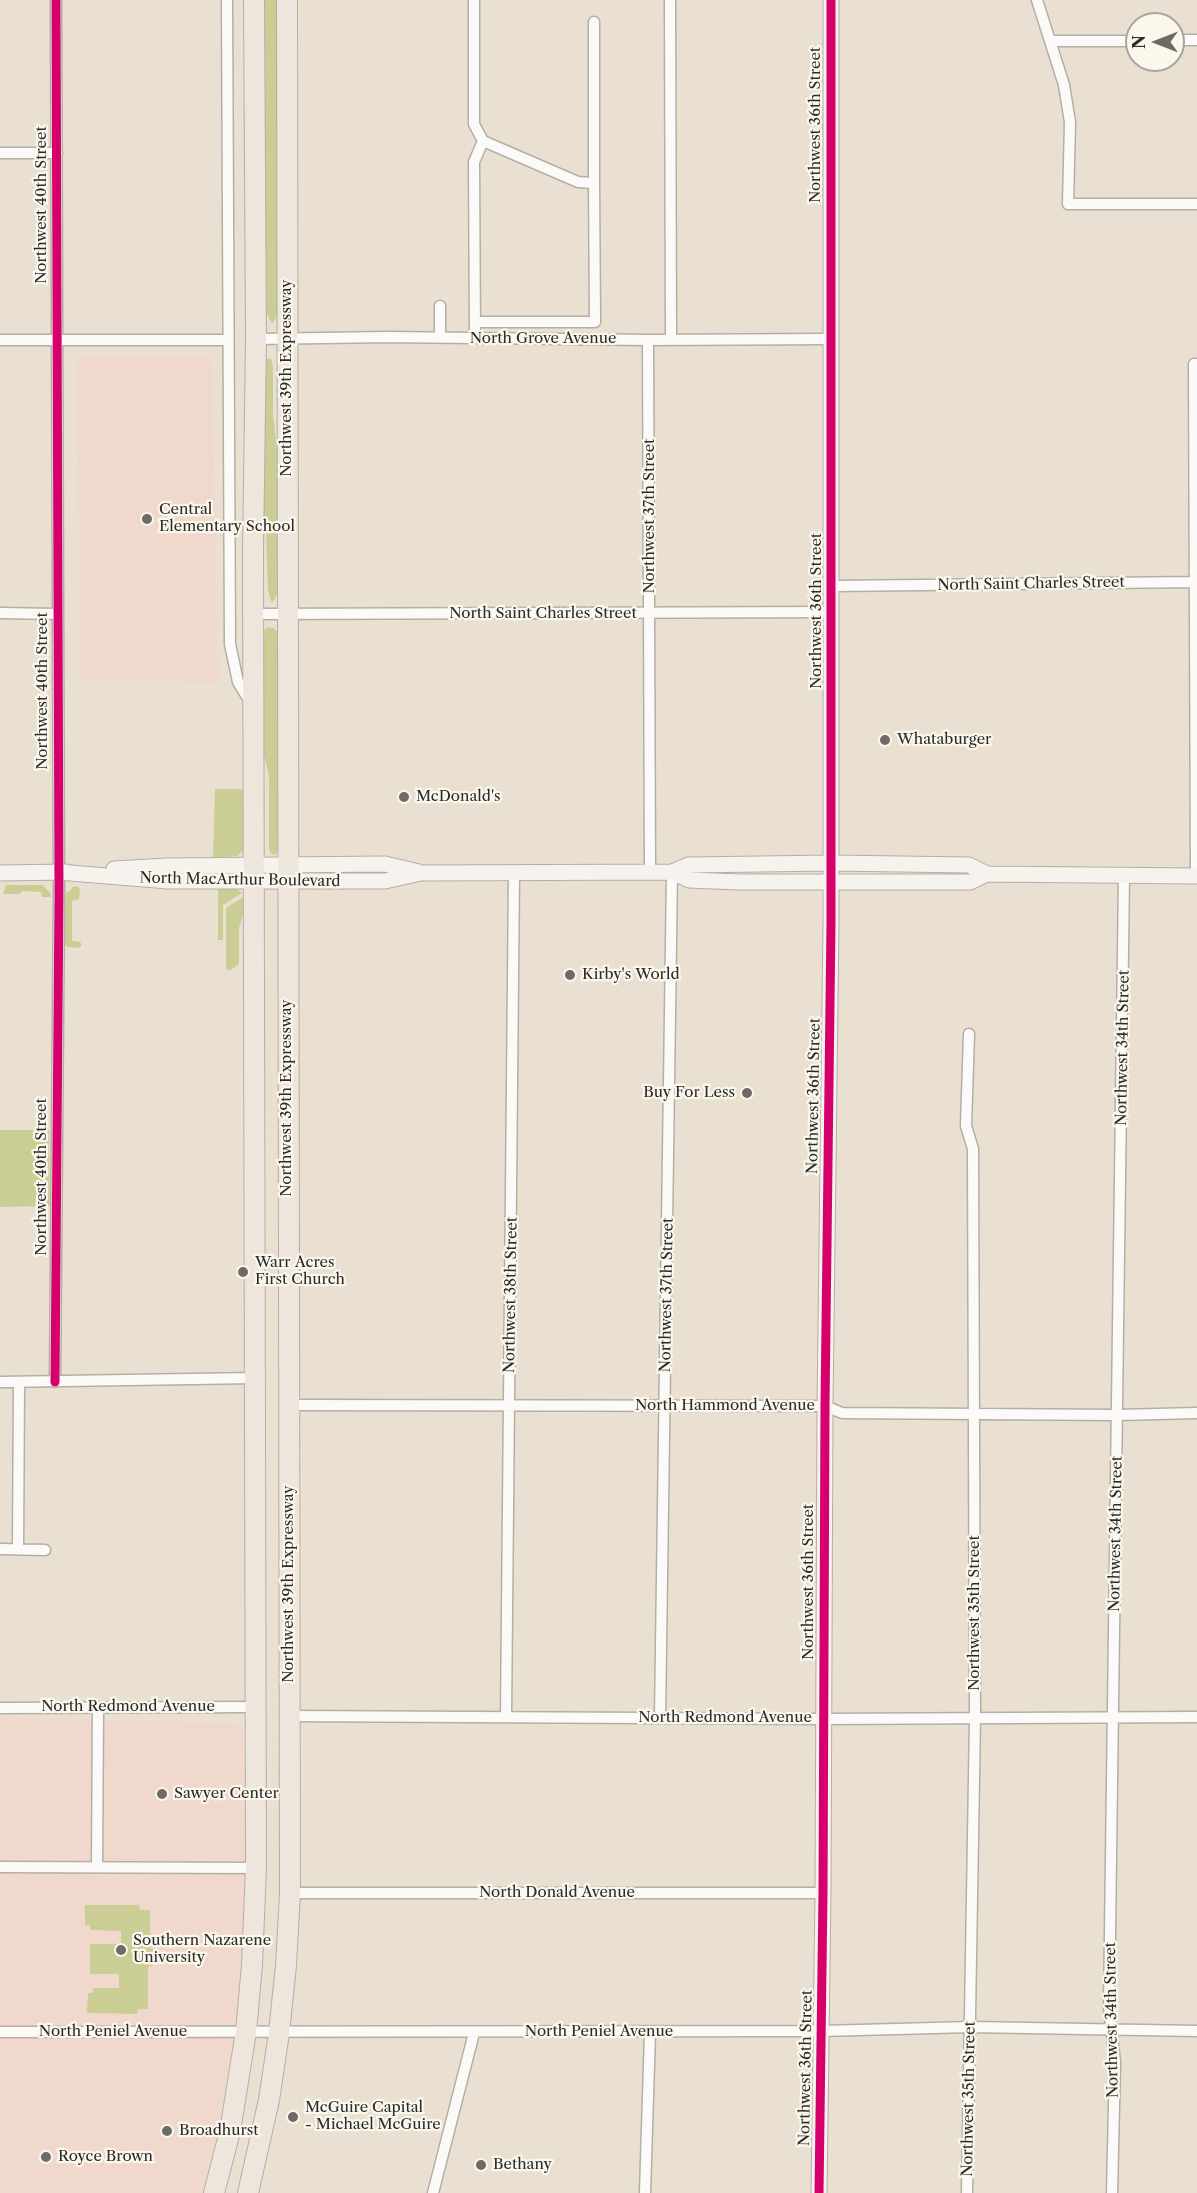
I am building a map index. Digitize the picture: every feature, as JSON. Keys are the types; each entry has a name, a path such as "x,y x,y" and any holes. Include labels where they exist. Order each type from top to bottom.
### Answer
{"highway":[{"name":"Northwest 39th Expressway","path":"214,2193 230,2131 246,2032 252,1965 256,1868 254,0"},
{"name":"Northwest 39th Expressway","path":"248,2193 269,2100 279,2032 290,1893 286,0"},
{"path":"255,1378 288,1379"},
{"path":"255,1405 288,1405"},
{"path":"256,1550 288,1550"},
{"path":"255,1707 289,1716"}],"main road":[{"name":"Northwest 36th Street","path":"819,2193 832,863 831,0"},
{"name":"North MacArthur Boulevard","path":"0,873 167,866 255,873 287,872 385,881 421,873 672,872 688,865 832,863 969,865 987,874"},
{"name":"North MacArthur Boulevard","path":"672,872 689,880 831,882 970,882 987,874 1196,876"}],"street":[{"name":"Northwest 40th Street","path":"55,1382 58,872 56,0"},
{"path":"227,0 230,644 238,682 254,709"},
{"path":"474,0 474,124 483,141 578,182 594,183"},
{"path":"670,0 671,339"},
{"path":"1036,0 1064,85 1070,122 1068,204 1197,204"},
{"path":"594,22 595,339"},
{"path":"1051,41 1125,40"},
{"path":"475,338 474,162 483,141"},
{"path":"0,153 57,153"},
{"path":"440,306 440,338"},
{"path":"475,322 595,322"},
{"name":"North Grove Avenue","path":"256,339 831,339"},
{"path":"0,340 228,340"},
{"name":"Northwest 37th Street","path":"648,340 650,872"},
{"path":"1196,364 1196,876"},
{"name":"North Saint Charles Street","path":"832,586 1195,582"},
{"name":"North Saint Charles Street","path":"253,614 832,612"},
{"path":"0,613 58,614"},
{"name":"Northwest 37th Street","path":"660,1718 672,872"},
{"name":"Northwest 38th Street","path":"506,1718 514,873"},
{"name":"Northwest 34th Street","path":"1112,2193 1115,2062 1109,2008 1124,875"},
{"name":"Northwest 35th Street","path":"966,2193 971,2027 971,1885 975,1719 973,1149 966,1126 969,1034"},
{"path":"0,1382 255,1378"},
{"path":"18,1549 19,1382"},
{"name":"North Hammond Avenue","path":"288,1405 825,1406 842,1413 1118,1416 1197,1413"},
{"path":"0,1549 45,1550"},
{"path":"97,1867 98,1707"},
{"name":"North Redmond Avenue","path":"0,1708 255,1707"},
{"name":"North Redmond Avenue","path":"289,1716 824,1719 1197,1717"},
{"path":"0,1867 256,1868"},
{"name":"North Donald Avenue","path":"290,1893 823,1893"},
{"name":"North Peniel Avenue","path":"0,2032 474,2033 821,2031 971,2027 1197,2031"},
{"path":"645,2193 650,2032"},
{"path":"433,2193 474,2033"}],"shaded area":[{"name":"Central Elementary School","path":"212,356 218,682 80,681 77,357"},
{"name":"Southern Nazarene University","path":"0,1717 236,1723 243,1729 247,1887 239,2013 205,2193 0,2193"}],"green space":[{"path":"261,0 277,0 277,315 272,324 267,314 266,250 262,229"},
{"path":"264,358 271,359 273,366 273,414 278,458 279,591 272,603 268,591 266,533 262,510"},
{"path":"267,627 274,628 278,633 278,849 276,855 271,854 269,848 269,777 263,751 262,633"},
{"path":"215,789 244,791 243,851 237,856 213,858"},
{"path":"6,885 43,885 51,894 50,897 42,897 41,892 22,891 20,894 3,894"},
{"path":"77,886 80,889 79,899 72,901 72,941 80,942 82,945 79,948 67,947 64,943 66,893 72,887"},
{"path":"218,887 234,887 242,893 223,905 223,940 218,940"},
{"path":"243,897 246,905 239,928 239,964 231,970 226,969 226,908"},
{"path":"0,1130 49,1130 50,1206 0,1207"},
{"path":"85,1905 139,1905 140,1910 150,1910 150,1948 153,1949 153,1965 148,1967 148,2009 138,2009 137,2014 87,2013 88,1993 93,1993 93,1988 119,1988 119,1974 90,1974 90,1944 121,1944 121,1931 90,1930 90,1925 85,1925"}],"cycle path":[{"path":"55,1382 59,895 56,0"},
{"path":"819,2193 831,923 831,0"}],"place":[{"name":"Central Elementary School","path":"147,519"},
{"name":"Whataburger","path":"885,740"},
{"name":"McDonald's","path":"404,797"},
{"name":"Kirby's World","path":"570,975"},
{"name":"Buy For Less","path":"747,1093"},
{"name":"Warr Acres First Church","path":"243,1272"},
{"name":"Sawyer Center","path":"162,1794"},
{"name":"Southern Nazarene University","path":"121,1950"},
{"name":"McGuire Capital - Michael McGuire","path":"293,2117"},
{"name":"Broadhurst","path":"167,2131"},
{"name":"Royce Brown","path":"46,2157"},
{"name":"Bethany","path":"481,2165"}]}
